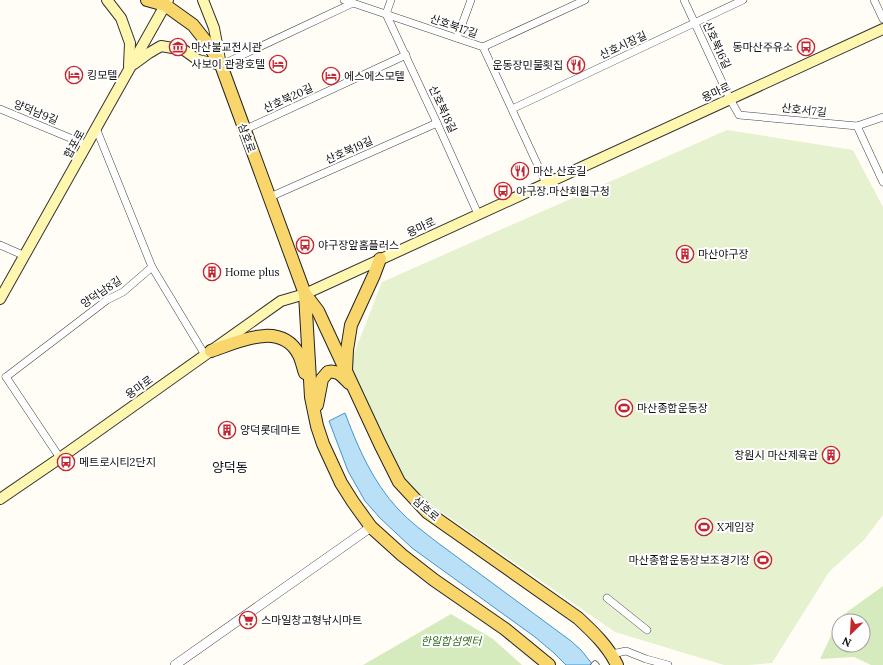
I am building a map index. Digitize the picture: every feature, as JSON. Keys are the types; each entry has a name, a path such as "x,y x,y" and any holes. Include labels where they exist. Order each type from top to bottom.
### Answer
{"main road":[{"path":"107,0 121,18 130,43 129,68"},
{"path":"147,0 166,2"},
{"path":"129,68 161,46 184,50 198,60 220,66 214,28 203,0"},
{"name":"합포로","path":"0,299 166,2"},
{"name":"삼호로","path":"166,2 193,25 208,44 220,66 270,197 305,294 311,398 315,419 323,444 341,483 352,502 371,527 402,555 434,580 505,629 549,665"},
{"name":"용마로","path":"0,499 281,301 305,294 883,29"},
{"path":"346,371 347,350 351,325 380,259"},
{"name":"삼호로","path":"305,294 318,311 399,482 413,499 427,512 578,618 597,636 612,654 617,665"},
{"path":"208,353 260,336 270,336 283,339 294,348 300,356 311,398"},
{"path":"315,419 320,386 324,374 333,371 339,373 353,386"}],"street":[{"name":"산호북17길","path":"344,0 483,47 546,183"},
{"path":"386,14 391,0"},
{"path":"457,38 471,0"},
{"path":"483,47 571,3 585,0"},
{"name":"산호북16길","path":"684,0 730,99"},
{"name":"산호시장길","path":"512,110 743,0"},
{"path":"874,0 883,19"},
{"path":"220,66 352,3"},
{"name":"산호북18길","path":"386,14 478,214"},
{"name":"산호북20길","path":"244,130 406,55"},
{"name":"산호서7길","path":"730,99 739,114 857,126 883,117"},
{"name":"양덕남9길","path":"0,110 87,145"},
{"name":"산호북19길","path":"270,197 437,123"},
{"path":"857,126 883,182"},
{"path":"96,128 152,267 208,353"},
{"path":"0,246 25,256"},
{"name":"양덕남8길","path":"3,376 107,300 123,292 152,267"},
{"path":"3,376 60,458"},
{"path":"175,665 371,527"},
{"path":"607,598 648,630"},
{"path":"612,654 626,651 646,659 668,665"}],"green space":[{"name":"마산종합운동장","path":"727,130 853,150 883,207 883,515 864,540 829,572 772,663 749,665 724,665 615,632 421,498 394,464 349,368 382,282"},
{"path":"883,586 883,665 871,665 854,657 820,659 831,636 831,653 871,653 871,613 846,613"},
{"name":"한일합섬옛터","path":"451,614 493,639 522,665 363,665"}],"water":[{"path":"345,413 367,464 381,488 403,514 438,543 571,641 581,650 593,665 566,665 535,637 412,548 380,518 365,501 348,471 329,421"}],"place":[{"name":"마산불교전시관","path":"178,47"},
{"name":"동마산주유소","path":"806,47"},
{"name":"사보이 관광호텔","path":"278,64"},
{"name":"운동장민물횟집","path":"576,65"},
{"name":"킹모텔","path":"74,75"},
{"name":"에스에스모텔","path":"331,76"},
{"name":"마산 산호길","path":"520,171"},
{"name":"야구장.마산회원구청","path":"503,191"},
{"name":"야구장앞홈플러스","path":"305,245"},
{"name":"마산야구장","path":"685,254"},
{"name":"Home plus","path":"212,272"},
{"name":"마산종합운동장","path":"624,408"},
{"name":"양덕롯데마트","path":"227,430"},
{"name":"창원시 마산제육관","path":"831,455"},
{"name":"메트로시티2단지","path":"66,462"},
{"name":"X게임장","path":"704,527"},
{"name":"마산종합운동장보조경기장","path":"763,560"},
{"name":"스마일창고형낚시마트","path":"248,620"}],"district":[{"name":"양덕동","path":"230,467"}]}
